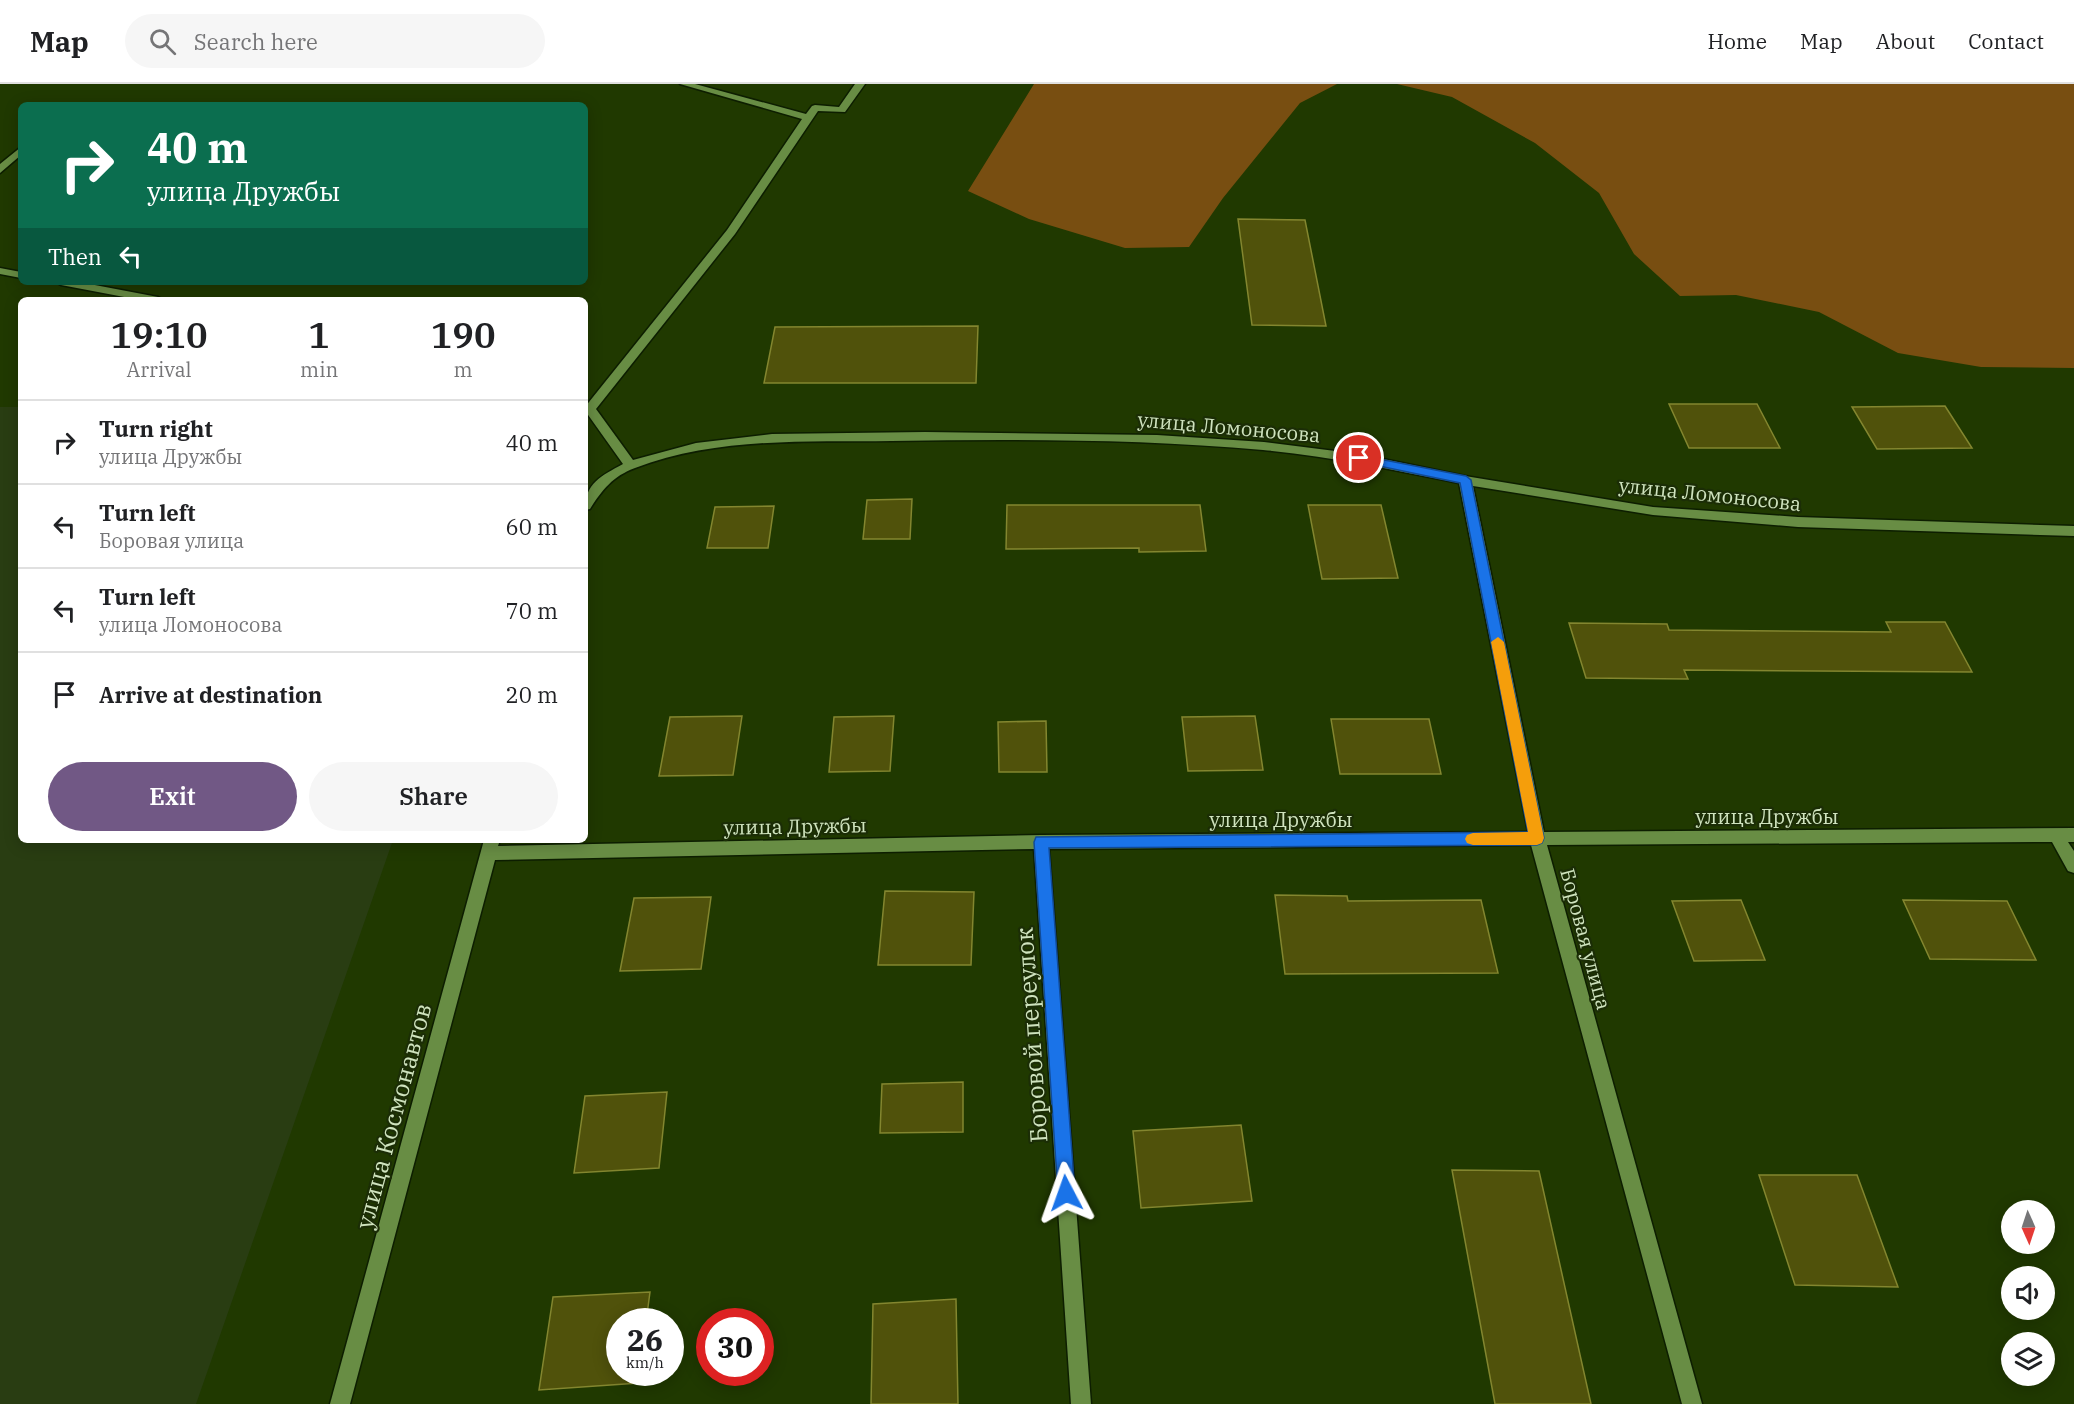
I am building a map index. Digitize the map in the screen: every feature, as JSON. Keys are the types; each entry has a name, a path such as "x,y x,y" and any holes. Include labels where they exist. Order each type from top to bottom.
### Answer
{"street":[{"path":"685,84 808,118"},
{"path":"588,407 731,232 815,108 842,110 860,84"},
{"path":"0,170 18,153"},
{"path":"0,271 18,274"},
{"path":"77,285 142,297"},
{"path":"588,409 630,465 602,481 588,502"},
{"name":"улица Ломоносова","path":"630,465 696,447 772,438 925,436 1157,438 1264,446 1359,458 1466,480 1653,511 1798,522 2074,531"},
{"name":"Боровая улица","path":"1466,480 1537,838 1692,1404"},
{"path":"2056,835 2074,866"},
{"name":"улица Дружбы","path":"490,847 2074,835"},
{"name":"Боровой переулок","path":"1041,842 1081,1404"},
{"name":"улица Космонавтов","path":"340,1404 490,847"}],"shaded area":[{"path":"1034,84 1337,84 1300,103 1223,198 1189,247 1125,248 1029,219 968,191"},
{"path":"1397,84 2074,84 2074,368 1981,367 1898,353 1819,312 1736,295 1680,296 1634,254 1599,193 1535,143 1452,97"},
{"path":"0,407 18,407 18,843 392,843 196,1404 0,1404"}],"building":[{"path":"1238,219 1305,220 1326,326 1252,325"},
{"path":"978,326 976,383 764,383 775,327"},
{"path":"1669,404 1757,404 1780,448 1689,448"},
{"path":"1945,406 1972,448 1877,449 1852,407"},
{"path":"912,499 910,539 863,539 867,500"},
{"path":"1007,505 1200,505 1206,551 1139,552 1139,548 1006,549"},
{"path":"1308,505 1381,505 1398,578 1322,579"},
{"path":"774,506 768,548 707,548 715,507"},
{"path":"1886,622 1945,622 1972,672 1684,670 1688,679 1586,678 1569,623 1667,624 1669,630 1891,632"},
{"path":"742,716 733,775 659,776 670,717"},
{"path":"894,716 890,771 829,772 834,717"},
{"path":"1255,716 1263,770 1188,771 1182,717"},
{"path":"1331,719 1429,719 1441,774 1340,774"},
{"path":"1046,721 1047,772 999,772 998,722"},
{"path":"885,891 974,892 971,965 878,965"},
{"path":"1275,895 1347,896 1348,901 1481,900 1498,973 1285,974"},
{"path":"711,897 701,969 620,971 634,898"},
{"path":"1741,900 1765,960 1694,961 1672,901"},
{"path":"1903,900 2007,901 2036,960 1930,959"},
{"path":"963,1082 963,1132 880,1133 882,1084"},
{"path":"667,1092 659,1168 574,1173 585,1096"},
{"path":"1241,1125 1252,1201 1141,1208 1133,1131"},
{"path":"1452,1170 1539,1171 1591,1404 1495,1404"},
{"path":"1759,1175 1857,1175 1898,1287 1795,1285"},
{"path":"650,1292 648,1308 606,1308 606,1385 539,1390 553,1297"},
{"path":"956,1299 958,1404 871,1404 873,1304"}],"slow traffic":[{"path":"1473,839 1537,838 1498,642"}],"route":[{"path":"1066,1193 1041,842 1537,838 1466,480 1359,458"}]}
